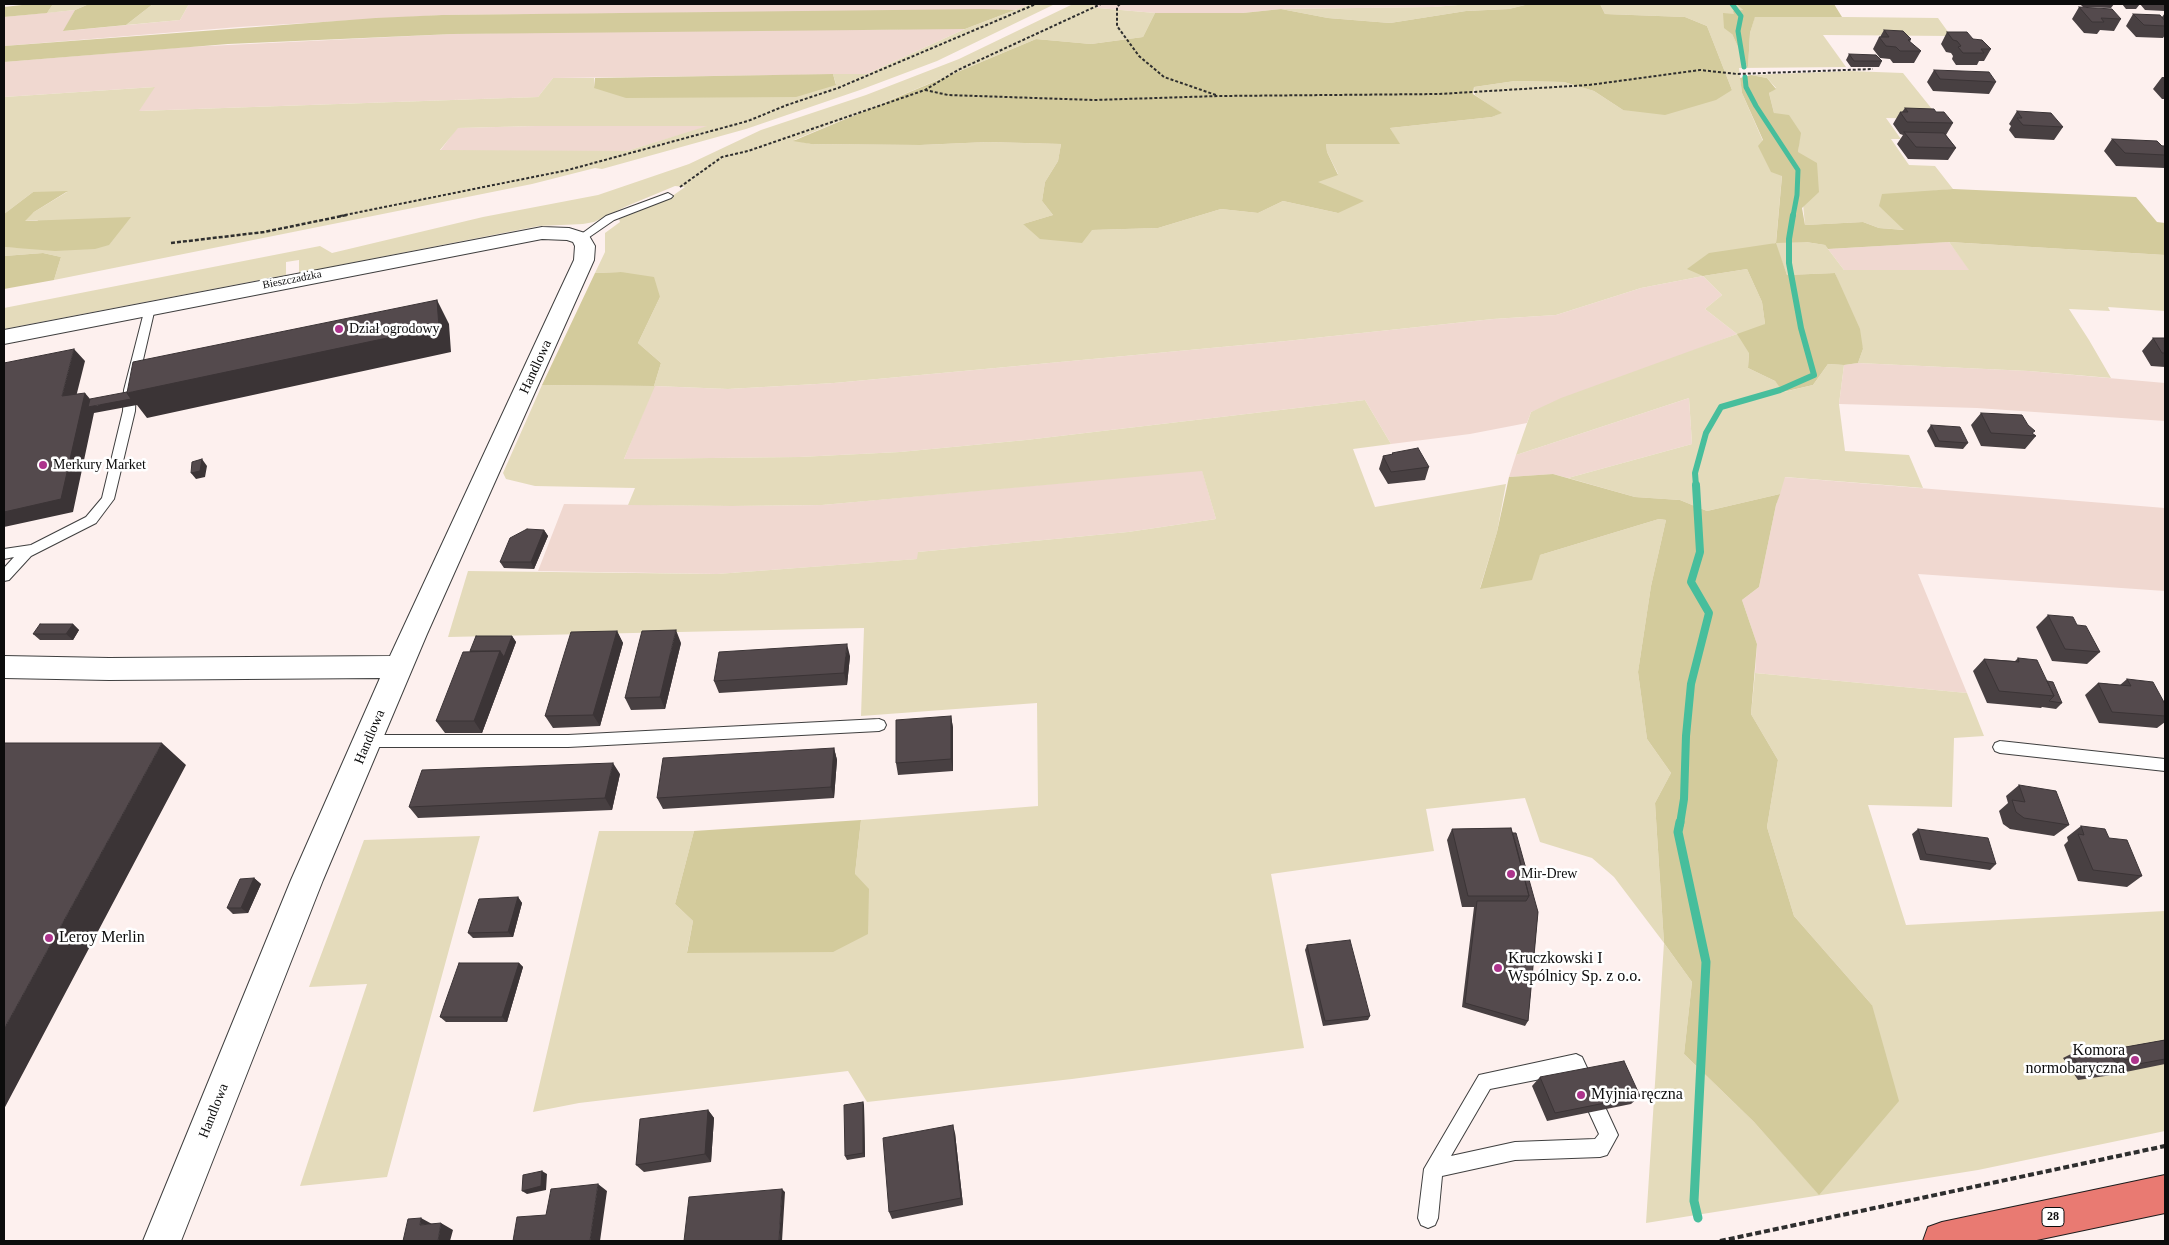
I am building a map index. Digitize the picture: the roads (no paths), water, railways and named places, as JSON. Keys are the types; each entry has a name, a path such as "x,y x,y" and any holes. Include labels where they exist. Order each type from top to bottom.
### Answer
{"main road":[{"name":"28","path":"1942,1241 2165,1194"}],"street":[{"name":"Bieszczadzka","path":"4,337 542,233 569,234 581,238"},
{"name":"Handlowa","path":"162,1241 307,880 369,741 399,667 580,268 585,246 581,238"},
{"path":"4,667 109,669 399,667"}],"lane":[{"path":"581,238 610,218 668,196"},
{"path":"4,576 26,553 91,520 108,499 129,411 130,390 150,308"},
{"path":"4,554 36,548"},
{"path":"369,741 568,741 879,726"},
{"path":"2000,747 2165,765"},
{"path":"1428,1218 1433,1168 1485,1081 1576,1063 1609,1135 1600,1148 1515,1151 1433,1168"}],"waterway":[{"path":"1732,4 1741,16 1738,31 1744,67"},
{"path":"1745,77 1746,87 1756,106 1798,170 1797,195 1793,216"},
{"path":"1696,486 1695,473 1706,433 1721,407 1780,390 1814,375 1801,328 1789,263 1789,239 1793,215"},
{"path":"1680,824 1684,799 1686,736 1691,684 1709,613 1691,582 1700,552 1696,485"},
{"path":"1680,822 1678,832 1706,962 1694,1201 1698,1218"}],"place":[{"name":"Dział ogrodowy","path":"339,329"},
{"name":"Merkury Market","path":"43,465"},
{"name":"Mir-Drew","path":"1511,874"},
{"name":"Leroy Merlin","path":"49,938"},
{"name":"Kruczkowski I Wspólnicy Sp. z o.o.","path":"1498,968"},
{"name":"Komora normobaryczna","path":"2135,1060"},
{"name":"Myjnia ręczna","path":"1581,1095"}]}
